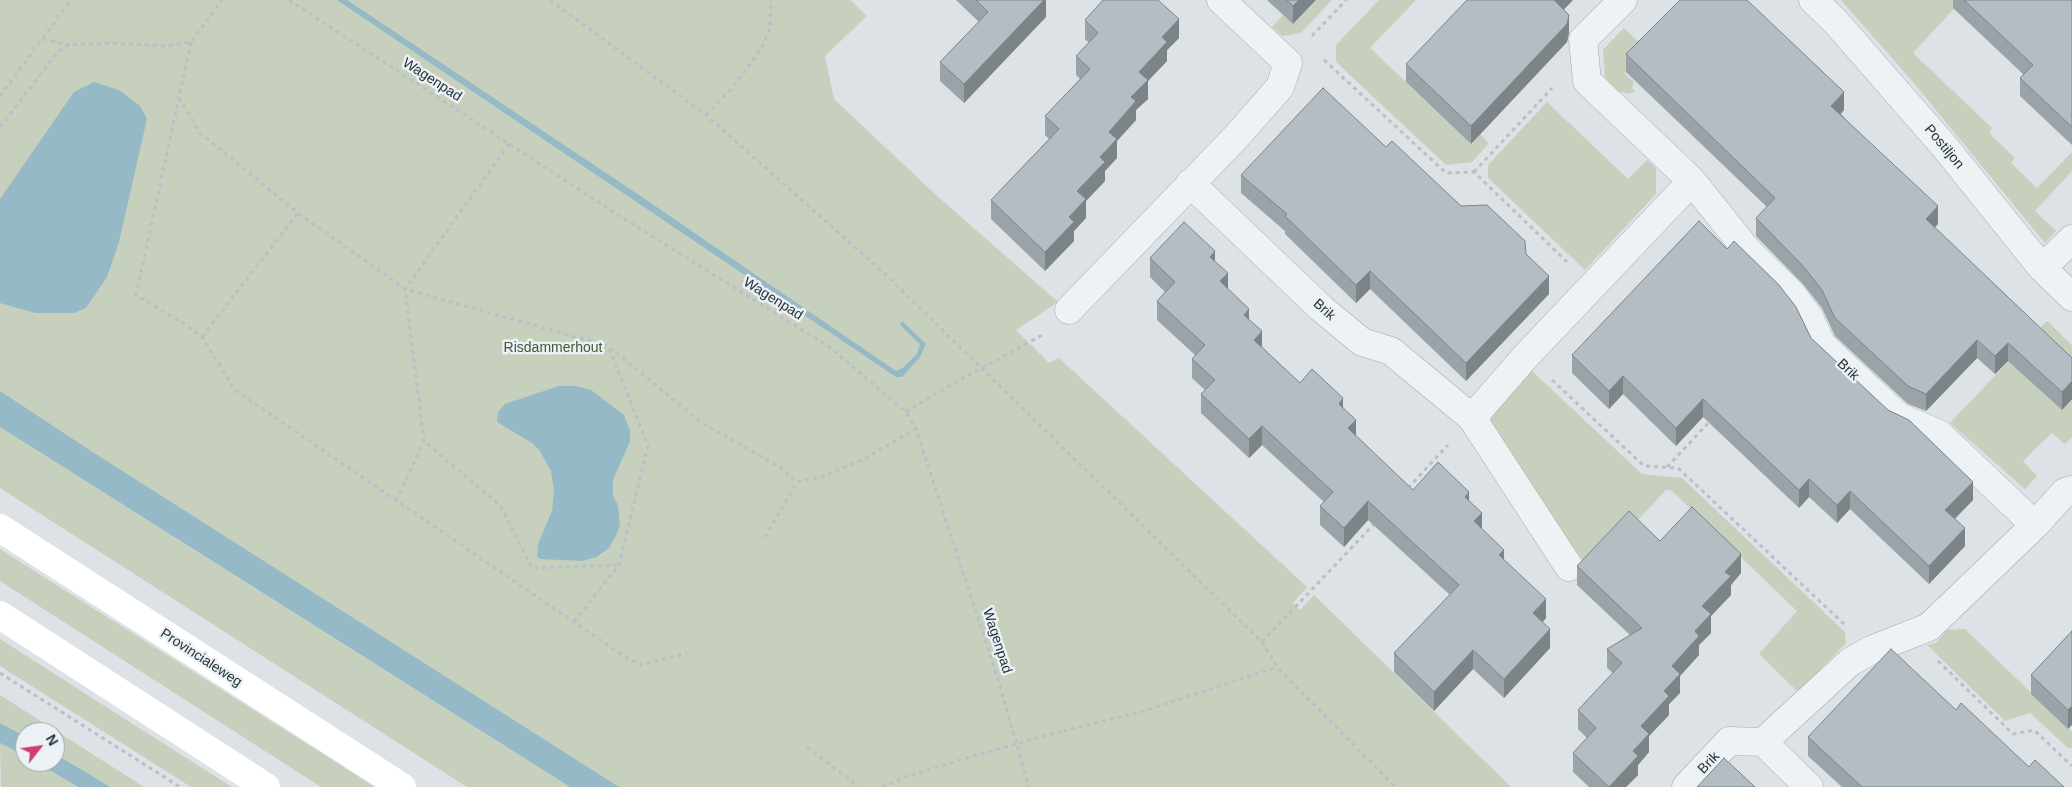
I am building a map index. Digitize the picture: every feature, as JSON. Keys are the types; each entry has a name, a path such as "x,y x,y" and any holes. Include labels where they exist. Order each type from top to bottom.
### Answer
{"main road":[{"name":"Provincialeweg","path":"0,528 402,787"},
{"path":"0,615 266,787"}],"street":[{"path":"1069,310 1237,136 1280,87 1297,53 1221,0"},
{"name":"Brik","path":"1623,0 1583,40 1587,81 1692,181 1747,250 1791,293 1809,317 1822,345 1899,417 1939,434 2035,525"},
{"name":"Postiljon","path":"1813,0 1835,20 1944,146 2042,268 2072,297"},
{"path":"1472,418 1526,356 1692,181"},
{"name":"Brik","path":"1190,183 1322,309 1348,331 1362,342 1391,351 1472,418 1569,567"},
{"path":"2042,268 2072,239"},
{"path":"1809,787 1763,742 1850,662 1871,650 1929,628 2035,525 2065,492 2072,490"},
{"name":"Brik","path":"1686,787 1728,741 1763,742"}],"path":[{"path":"0,96 71,0"},
{"path":"222,0 190,42 136,295 186,324 202,337 234,390 622,655 641,665 686,653"},
{"name":"Wagenpad","path":"289,0 509,144 828,346 906,412 916,428 996,673 1029,787"},
{"path":"550,0 706,115 884,273 1262,642 1277,668 1395,787"},
{"path":"706,115 734,86 762,47 770,28 771,0"},
{"path":"1346,0 1297,53 1446,173 1474,172 1585,53"},
{"path":"43,38 69,45 111,43 165,46 190,42"},
{"path":"0,127 56,53 69,45"},
{"path":"179,98 200,133 298,213 405,289 608,346 702,423 778,466 797,482"},
{"path":"396,500 424,441 405,289 509,144"},
{"path":"1474,172 1592,287"},
{"path":"202,337 298,213"},
{"path":"906,412 1055,327 1069,310"},
{"path":"574,622 619,566 648,445 608,346"},
{"path":"1526,356 1644,466 1678,468 1871,650"},
{"path":"1667,467 1714,417"},
{"path":"1402,494 1472,418"},
{"path":"765,537 797,482 824,476 864,459 916,428"},
{"path":"424,441 500,505 532,568 619,566"},
{"path":"1262,642 1382,515"},
{"path":"1911,634 2013,734 2034,730 2072,766"},
{"path":"882,787 905,777 974,756 1146,710 1277,668"},
{"path":"0,673 180,787"},
{"path":"807,747 859,787"}],"green space":[{"name":"Risdammerhout","path":"0,0 850,0 867,16 825,56 834,99 935,194 1058,302 1016,330 1049,363 1059,358 1307,587 1293,603 1300,610 1314,595 1511,787 590,787 0,402"},
{"path":"1317,0 1332,0 1301,33 1282,36 1272,27 1283,15 1294,24"},
{"path":"1379,0 1416,0 1370,48 1472,145 1480,134 1489,143 1472,162 1446,165 1336,62 1336,45"},
{"path":"1693,0 1624,73 1634,82 1632,87 1635,92 1628,94 1616,90 1605,77 1603,50 1624,28 1640,43"},
{"path":"1841,0 1962,0 1913,53 1992,128 1989,133 2015,158 2011,163 2037,188 2072,152 2072,171 2035,211 2056,231 2045,243 1913,82"},
{"path":"1547,102 1628,179 1647,160 1656,168 1656,194 1585,270 1488,178 1488,165"},
{"path":"2047,321 2072,345 2072,437 2065,444 2052,433 2023,461 2037,476 2025,489 1950,423"},
{"path":"1532,371 1642,474 1682,478 1845,632 1846,643 1800,690 1796,690 1759,654 1797,611 1671,490 1666,490 1591,570 1586,565 1540,501 1490,421 1496,409"},
{"path":"0,427 570,787 467,787 0,488"},
{"path":"0,549 375,787 321,787 0,581"},
{"path":"1965,629 2072,732 2072,748 2068,748 2030,713 2005,721 1927,645 1936,643 1947,630"},
{"path":"0,639 232,787 191,787 0,666"},
{"path":"0,695 42,722 15,722 15,731 0,723"},
{"path":"65,737 144,787 110,787 65,760"},
{"path":"0,743 15,751 15,772 53,772 78,787 1,787"}],"water":[{"path":"337,0 347,0 642,197 896,371 903,368 917,354 920,344 900,325 902,321 926,344 920,357 902,377 896,377"},
{"path":"94,82 119,90 140,106 147,119 119,242 107,277 86,308 74,313 35,313 0,303 0,199 74,92"},
{"path":"559,386 576,386 591,390 624,415 630,431 630,441 613,480 613,496 618,505 620,524 617,534 609,548 596,557 582,561 540,559 537,556 538,544 552,511 554,490 551,471 540,451 532,443 497,422 498,412 505,404"},
{"path":"0,391 91,451 619,787 570,787 0,427"},
{"path":"0,723 15,731 15,751 0,743"},
{"path":"65,760 110,787 78,787 53,772 65,772"}],"building":[{"path":"976,0 1044,0 964,84 940,62 988,12"},
{"path":"1103,0 1158,0 1179,19 1162,37 1167,42 1139,72 1148,80 1131,97 1136,101 1109,132 1117,139 1100,157 1105,162 1077,191 1086,199 1069,217 1074,222 1045,252 991,200 1059,129 1045,116 1090,69 1076,56 1098,33 1085,20"},
{"path":"1287,0 1299,0 1293,6"},
{"path":"1467,0 1556,0 1569,15 1567,24 1471,126 1406,64"},
{"path":"1680,0 1747,0 1844,92 1831,106 1938,206 1926,219 2072,358 2072,381 2062,392 2008,343 1995,356 1977,340 1926,394 1908,386 1835,318 1822,290 1803,266 1756,218 1775,198 1626,54"},
{"path":"1964,0 2072,0 2072,127 2020,78 2033,65"},
{"path":"1323,88 1386,147 1392,141 1461,206 1487,205 1525,241 1526,254 1549,276 1466,363 1370,271 1356,285 1285,216 1287,214 1241,175"},
{"path":"1699,221 1727,249 1734,241 1779,285 1796,307 1811,338 1888,410 1909,420 1973,482 1945,510 1965,528 1929,566 1850,491 1837,505 1809,479 1799,490 1703,399 1676,428 1623,376 1609,391 1572,355"},
{"path":"1184,222 1215,251 1210,257 1228,273 1220,281 1249,309 1244,315 1262,331 1254,340 1300,383 1312,369 1343,398 1339,404 1356,420 1348,428 1413,490 1438,462 1469,492 1465,497 1482,513 1474,521 1504,550 1499,555 1546,599 1533,613 1550,629 1504,679 1473,650 1434,692 1394,653 1459,585 1368,501 1344,528 1320,506 1333,492 1262,426 1249,439 1201,394 1215,380 1192,359 1205,345 1157,301 1175,282 1150,258"},
{"path":"1692,507 1741,554 1725,572 1731,576 1702,606 1711,614 1695,631 1699,636 1672,666 1680,674 1664,691 1669,696 1641,726 1649,734 1633,751 1638,756 1609,787 1573,753 1596,728 1578,710 1622,663 1607,649 1642,628 1577,566 1629,511 1660,541"},
{"path":"2072,631 2072,706 2068,710 2031,675"},
{"path":"1891,649 1956,710 1961,703 2029,767 2035,760 2064,787 1862,787 1808,737"},
{"path":"1724,758 1755,787 1697,787"}]}
